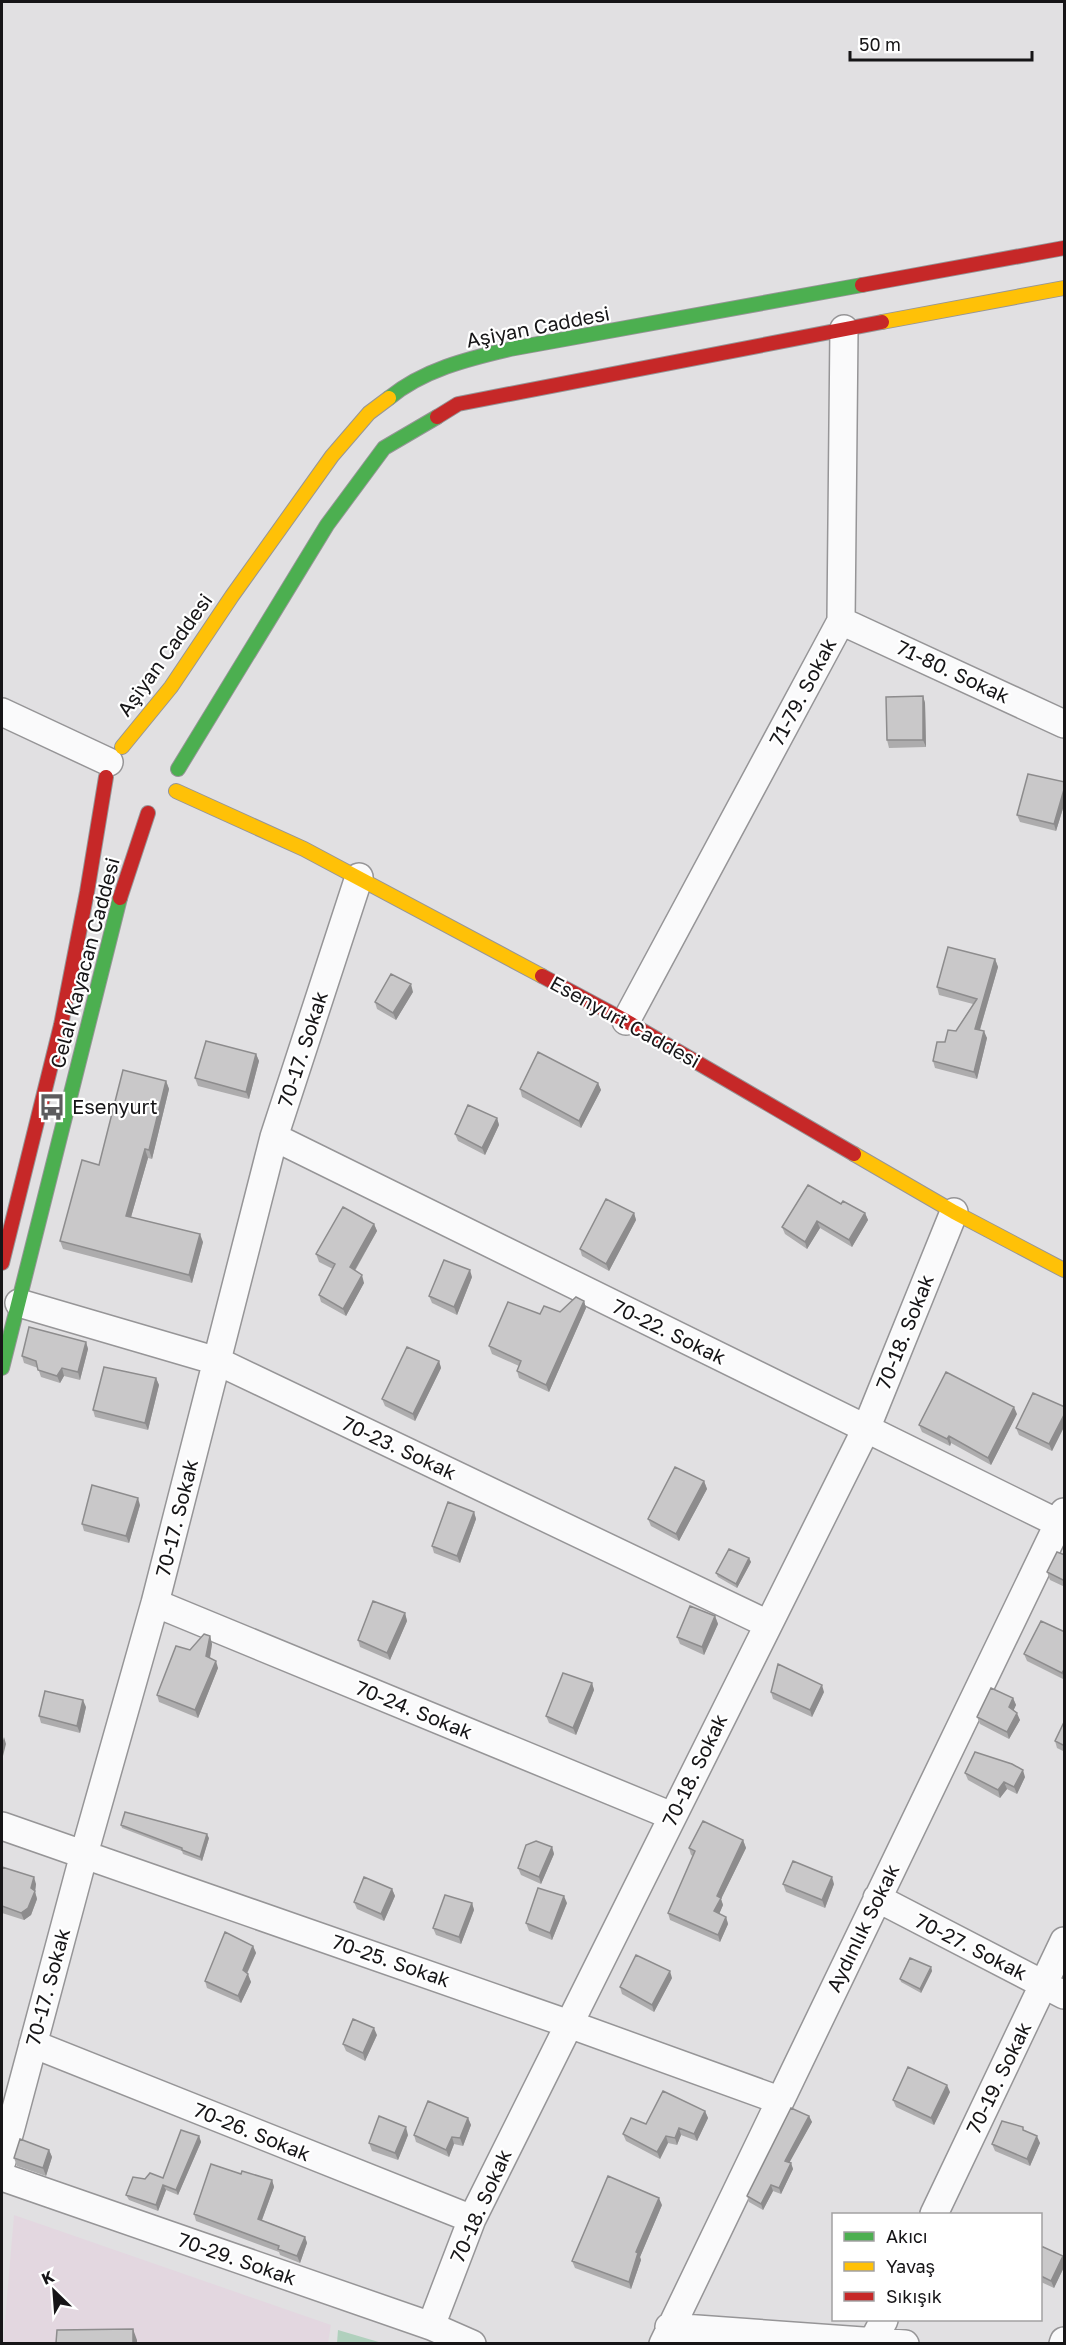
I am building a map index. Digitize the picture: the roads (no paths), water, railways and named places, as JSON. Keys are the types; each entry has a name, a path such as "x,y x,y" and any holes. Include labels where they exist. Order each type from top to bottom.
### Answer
{"street":[{"name":"Aşiyan Caddesi","path":"112,762 171,687 232,596 332,456 369,413 406,384 464,360 510,348 615,331 1065,248"},
{"path":"130,812 148,813 165,806 176,791 176,763 327,525 384,448 458,404 1065,288"},
{"name":"71-79. Sokak","path":"626,1021 841,621 844,329"},
{"name":"71-80. Sokak","path":"841,621 1065,724"},
{"path":"2,712 112,762"},
{"path":"115,802 106,786 112,762 132,742 144,741"},
{"name":"Celal Kayacan Caddesi","path":"2,1263 61,1025 112,762"},
{"name":"Esenyurt Caddesi","path":"176,791 304,849 359,877 626,1021 954,1212 1065,1270"},
{"name":"Celal Kayacan Caddesi","path":"2,1368 118,906 148,813"},
{"name":"70-17. Sokak","path":"2,2161 84,1854 155,1603 274,1137 359,877"},
{"name":"70-22. Sokak","path":"274,1137 866,1428 1063,1521"},
{"name":"70-18. Sokak","path":"431,2326 472,2219 866,1428 954,1212"},
{"name":"70-23. Sokak","path":"19,1303 217,1361 768,1623"},
{"name":"Aydınlık Sokak","path":"666,2335 877,1898 1063,1521"},
{"name":"70-24. Sokak","path":"155,1603 672,1816"},
{"name":"70-25. Sokak","path":"2,1826 569,2024 779,2100"},
{"name":"70-27. Sokak","path":"877,1898 1054,1990"},
{"name":"70-19. Sokak","path":"935,2213 1054,1990 1065,1941"},
{"name":"70-26. Sokak","path":"33,2044 472,2219"},
{"name":"70-29. Sokak","path":"2,2177 431,2326 472,2343"},
{"path":"666,2335 878,2330 905,2343"}],"place":[{"name":"Esenyurt","path":"52,1107"}]}
